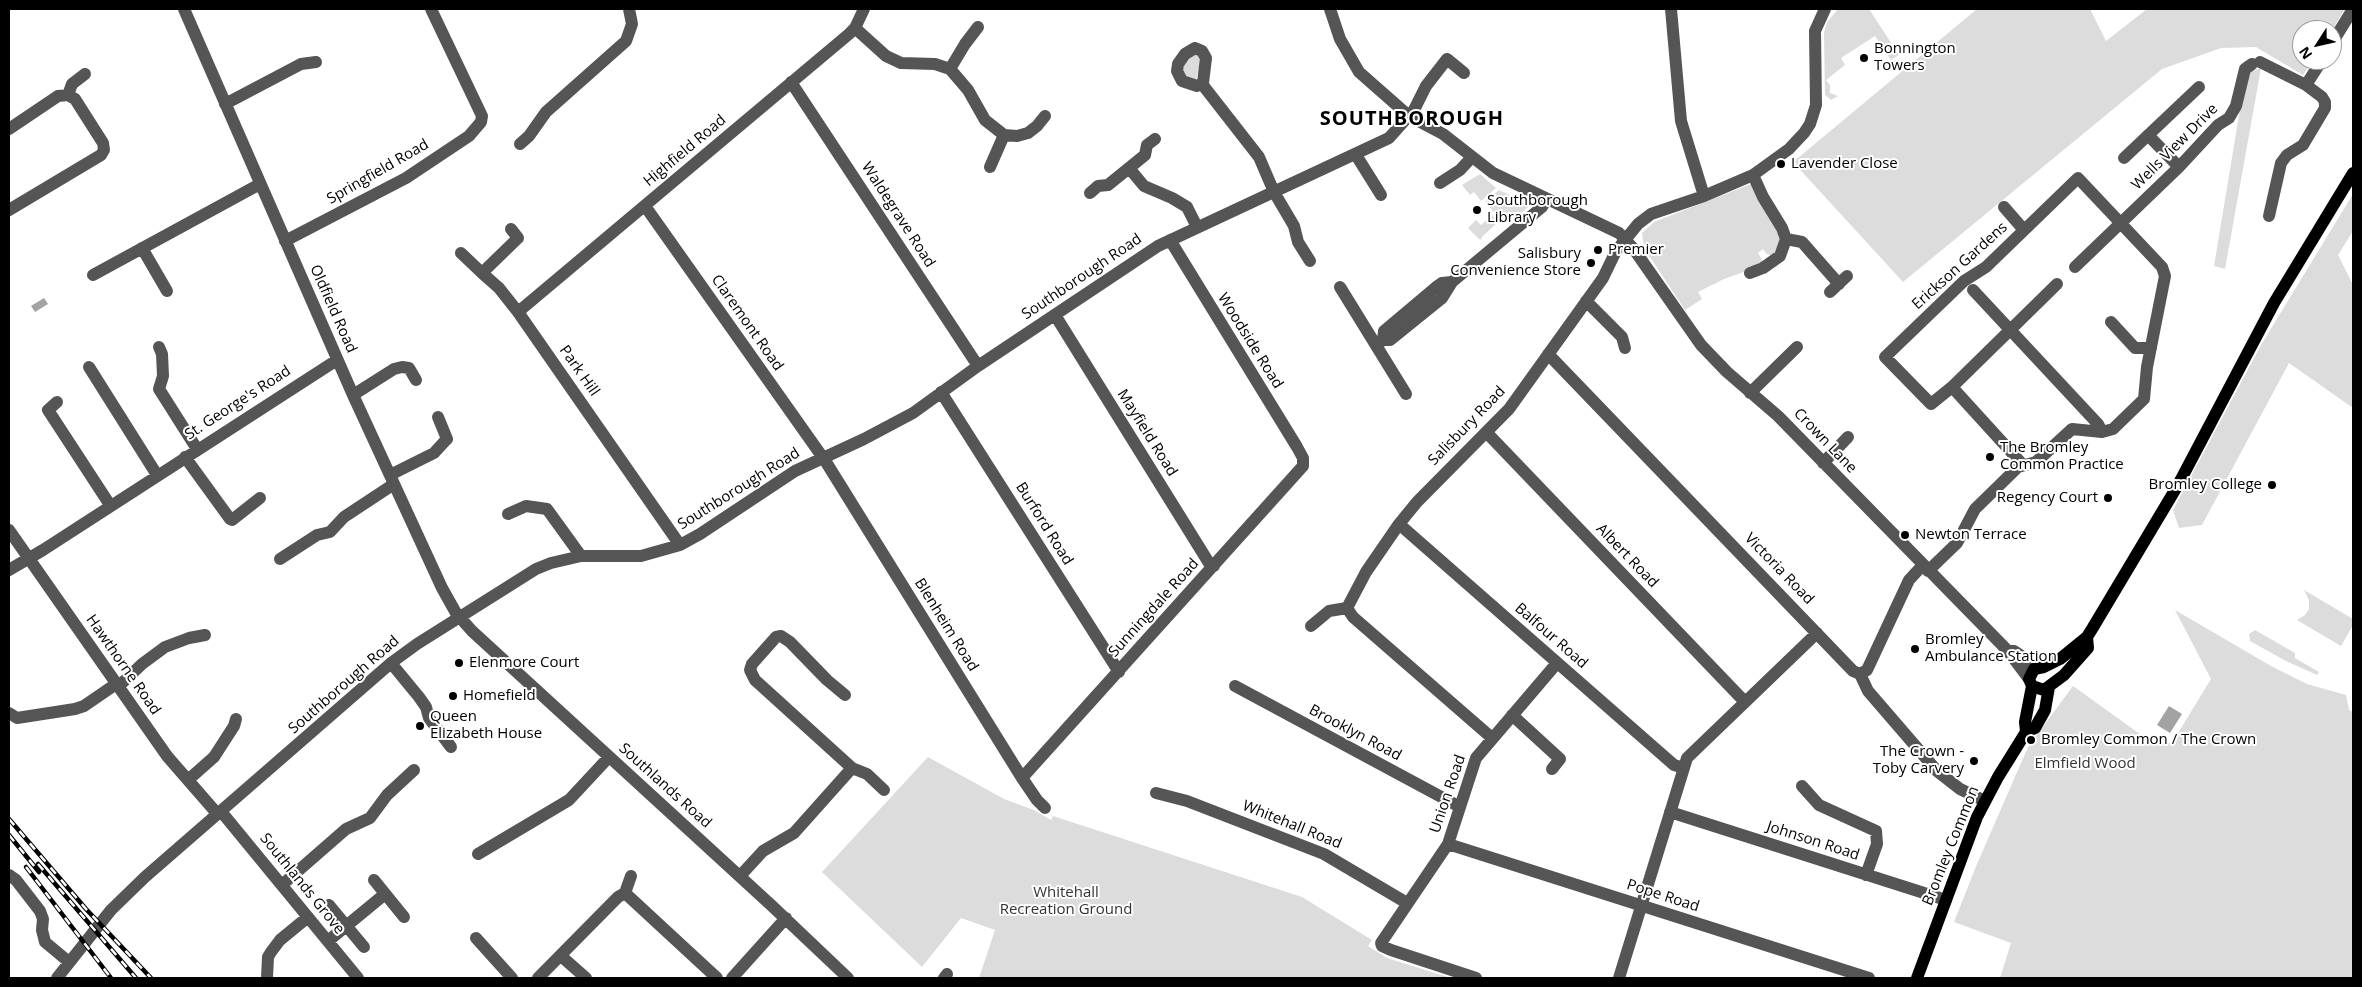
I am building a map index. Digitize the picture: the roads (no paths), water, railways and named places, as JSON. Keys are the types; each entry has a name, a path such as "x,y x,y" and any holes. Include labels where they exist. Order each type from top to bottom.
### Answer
{"main road":[{"path":"2087,637 2088,648 2072,667 2051,685 2040,690 2031,683 2032,672 2069,653 2087,637 2128,572 2178,485 2274,303 2353,174"},
{"path":"2041,667 2052,674 2051,685"},
{"name":"Bromley Common","path":"2026,732 2025,722 2031,683"},
{"name":"Bromley Common","path":"1917,978 1968,840 1985,801 2026,732 2035,728 2045,710 2051,685"}],"street":[{"name":"Oldfield Road","path":"184,9 353,396 442,588 459,618"},
{"name":"Springfield Road","path":"285,241 406,178 469,136 481,122 482,116 431,9"},
{"path":"529,142 546,112 626,41 632,24 629,9"},
{"name":"Highfield Road","path":"518,312 855,28 864,9"},
{"name":"Crown Lane","path":"1330,9 1340,40 1352,62 1368,82 1409,116 1443,134 1493,173 1604,224 1619,233 1658,282 1692,334 1750,393 1773,411 2008,651"},
{"path":"1671,9 1681,121 1704,196"},
{"path":"2342,27 2353,9"},
{"name":"Salisbury Road","path":"1347,608 1366,572 1399,524 1417,502 1510,409 1586,302 1625,240 1638,224 1651,214 1704,196 1753,175 1789,149 1804,133 1813,118 1817,97 1815,31 1820,11"},
{"path":"950,69 964,44 978,27"},
{"path":"855,28 886,56 901,63 935,64 950,69 968,90 985,120 1004,135 1016,136 1028,133 1041,117"},
{"name":"Southborough Road","path":"57,978 106,916 145,877 218,812 289,754 391,663 459,618 536,570 557,561 581,556 641,556 680,544 708,529 795,470 898,422 1054,315 1170,240 1389,138 1409,116 1446,59 1464,73"},
{"path":"224,104 301,64 316,62"},
{"name":"Wells View Drive","path":"2075,267 2178,167 2218,125 2229,118 2236,106 2245,69 2256,63 2306,85"},
{"path":"2269,216 2281,163 2287,155 2303,145 2324,108 2322,97 2306,85 2316,70"},
{"path":"68,95 72,84 85,74"},
{"name":"Waldegrave Road","path":"791,82 978,366"},
{"path":"1202,84 1258,158 1274,192 1294,226 1298,242 1310,261"},
{"path":"2124,158 2199,87"},
{"path":"9,129 58,96 68,95 75,99 103,143 104,150 101,155 9,210"},
{"path":"983,150 992,161 1004,135"},
{"path":"2148,135 2178,167"},
{"path":"1090,192 1098,186 1108,186 1145,155 1147,145 1155,139"},
{"path":"1356,155 1381,196"},
{"path":"1440,183 1460,170 1472,157"},
{"path":"1130,168 1144,186 1172,198 1187,207 1197,227"},
{"path":"1750,273 1763,268 1780,256 1786,239 1753,175"},
{"name":"Erickson Gardens","path":"1952,387 1931,404 1885,357 1964,281 1986,267 2078,178 2122,222"},
{"path":"94,275 260,184"},
{"path":"1379,342 1384,330 1442,283 1452,282 1542,207 1546,199"},
{"name":"Claremont Road","path":"645,206 823,458"},
{"path":"2004,207 2024,230"},
{"path":"1860,674 1867,670 1909,580 1957,543 1976,509 2018,467 2036,462 2072,429 2102,432 2113,429 2144,399 2151,348 2165,276 2162,267 2122,222"},
{"path":"482,273 518,238 511,229"},
{"path":"1786,239 1802,242 1839,284"},
{"name":"Woodside Road","path":"1170,240 1303,458"},
{"path":"142,248 167,291"},
{"name":"Park Hill","path":"461,253 499,288 518,312 680,544"},
{"path":"2023,465 1952,387 2057,284"},
{"path":"1340,287 1379,342 1406,394"},
{"path":"1973,290 2098,424 2102,432"},
{"path":"1586,302 1622,337 1625,348"},
{"name":"Mayfield Road","path":"1054,315 1209,563 1214,566"},
{"path":"2111,322 2135,348 2151,348"},
{"path":"159,347 162,354 163,376 159,389 197,449"},
{"path":"1750,393 1797,347"},
{"name":"Victoria Road","path":"1548,354 1853,671 1860,674 1868,691 1937,772 1949,783 1985,801"},
{"name":"St. George's Road","path":"9,570 337,360"},
{"path":"89,367 157,475"},
{"path":"353,396 394,369 409,368 416,380"},
{"name":"Burford Road","path":"941,392 1119,672"},
{"path":"57,402 48,410 110,505"},
{"path":"280,559 317,535 330,532 344,517 392,480 434,452 447,439 438,417"},
{"name":"Albert Road","path":"1487,432 1745,702"},
{"path":"1823,463 1848,437"},
{"path":"185,457 230,519 232,520 260,498"},
{"name":"Blenheim Road","path":"823,458 1022,778 1045,808"},
{"name":"Sunningdale Road","path":"1022,778 1301,470 1303,458"},
{"path":"508,514 526,506 547,509 581,556"},
{"name":"Balfour Road","path":"1399,524 1674,765 1684,768"},
{"name":"Hawthorne Road","path":"9,530 167,756 214,810 218,812"},
{"path":"1311,626 1329,611 1347,608 1353,617 1492,738"},
{"name":"Southlands Road","path":"459,618 786,918 848,978"},
{"path":"1619,978 1684,768 1692,751 1817,633"},
{"path":"9,713 17,718 84,706 117,686 142,664 165,648 183,640 205,635"},
{"path":"845,695 827,680 790,642 781,636 776,637 772,641 752,664 750,670 755,680 852,768 867,774 884,790"},
{"path":"2008,651 2014,651 2041,667"},
{"path":"2008,651 2031,683"},
{"path":"391,663 419,697 426,707 429,718 451,747"},
{"name":"Union Road","path":"1476,978 1391,950 1381,944 1448,844 1473,763 1492,738 1557,663"},
{"name":"Brooklyn Road","path":"1236,686 1460,807"},
{"path":"1512,715 1560,759 1552,769"},
{"path":"188,780 214,757 234,726 236,719"},
{"path":"478,854 569,800 609,757"},
{"path":"740,876 763,850 794,833 852,768"},
{"path":"282,884 346,829 370,818 387,795 414,770"},
{"path":"1802,786 1819,805 1876,831 1877,844 1866,875"},
{"name":"Whitehall Road","path":"1156,793 1187,801 1324,854 1407,903"},
{"name":"Southlands Grove","path":"218,812 224,816 282,884 358,978"},
{"name":"Johnson Road","path":"1670,812 1946,900"},
{"name":"Pope Road","path":"1448,844 1869,978"},
{"path":"9,875 16,880 40,911 43,919 44,942 69,962"},
{"path":"538,978 557,958 562,956 612,903 625,893 631,876"},
{"path":"374,880 404,917"},
{"path":"625,893 716,978"},
{"path":"328,941 385,894"},
{"path":"329,905 364,947"},
{"path":"267,978 268,957 271,952 280,940 308,917"},
{"path":"732,978 786,918"},
{"path":"476,938 512,978"},
{"path":"562,956 586,978"}],"railway":[{"path":"9,819 86,909 151,978"},
{"path":"9,835 39,872"},
{"path":"38,864 136,978"},
{"path":"26,867 111,978"}],"place":[{"name":"Bonnington Towers","path":"1864,58"},
{"name":"Lavender Close","path":"1781,164"},
{"name":"Southborough Library","path":"1477,210"},
{"name":"Premier","path":"1598,250"},
{"name":"Salisbury Convenience Store","path":"1591,263"},
{"name":"The Bromley Common Practice","path":"1990,457"},
{"name":"Bromley College","path":"2272,485"},
{"name":"Regency Court","path":"2108,498"},
{"name":"Newton Terrace","path":"1905,535"},
{"name":"Bromley Ambulance Station","path":"1915,649"},
{"name":"Elenmore Court","path":"459,663"},
{"name":"Homefield","path":"453,696"},
{"name":"Queen Elizabeth House","path":"420,726"},
{"name":"Bromley Common / The Crown","path":"2031,740"},
{"name":"The Crown - Toby Carvery","path":"1974,761"}],"district":[{"name":"SOUTHBOROUGH","path":"1412,119"}],"park label":[{"name":"Elmfield Wood","path":"2085,764"},
{"name":"Whitehall Recreation Ground","path":"1066,902"}]}
